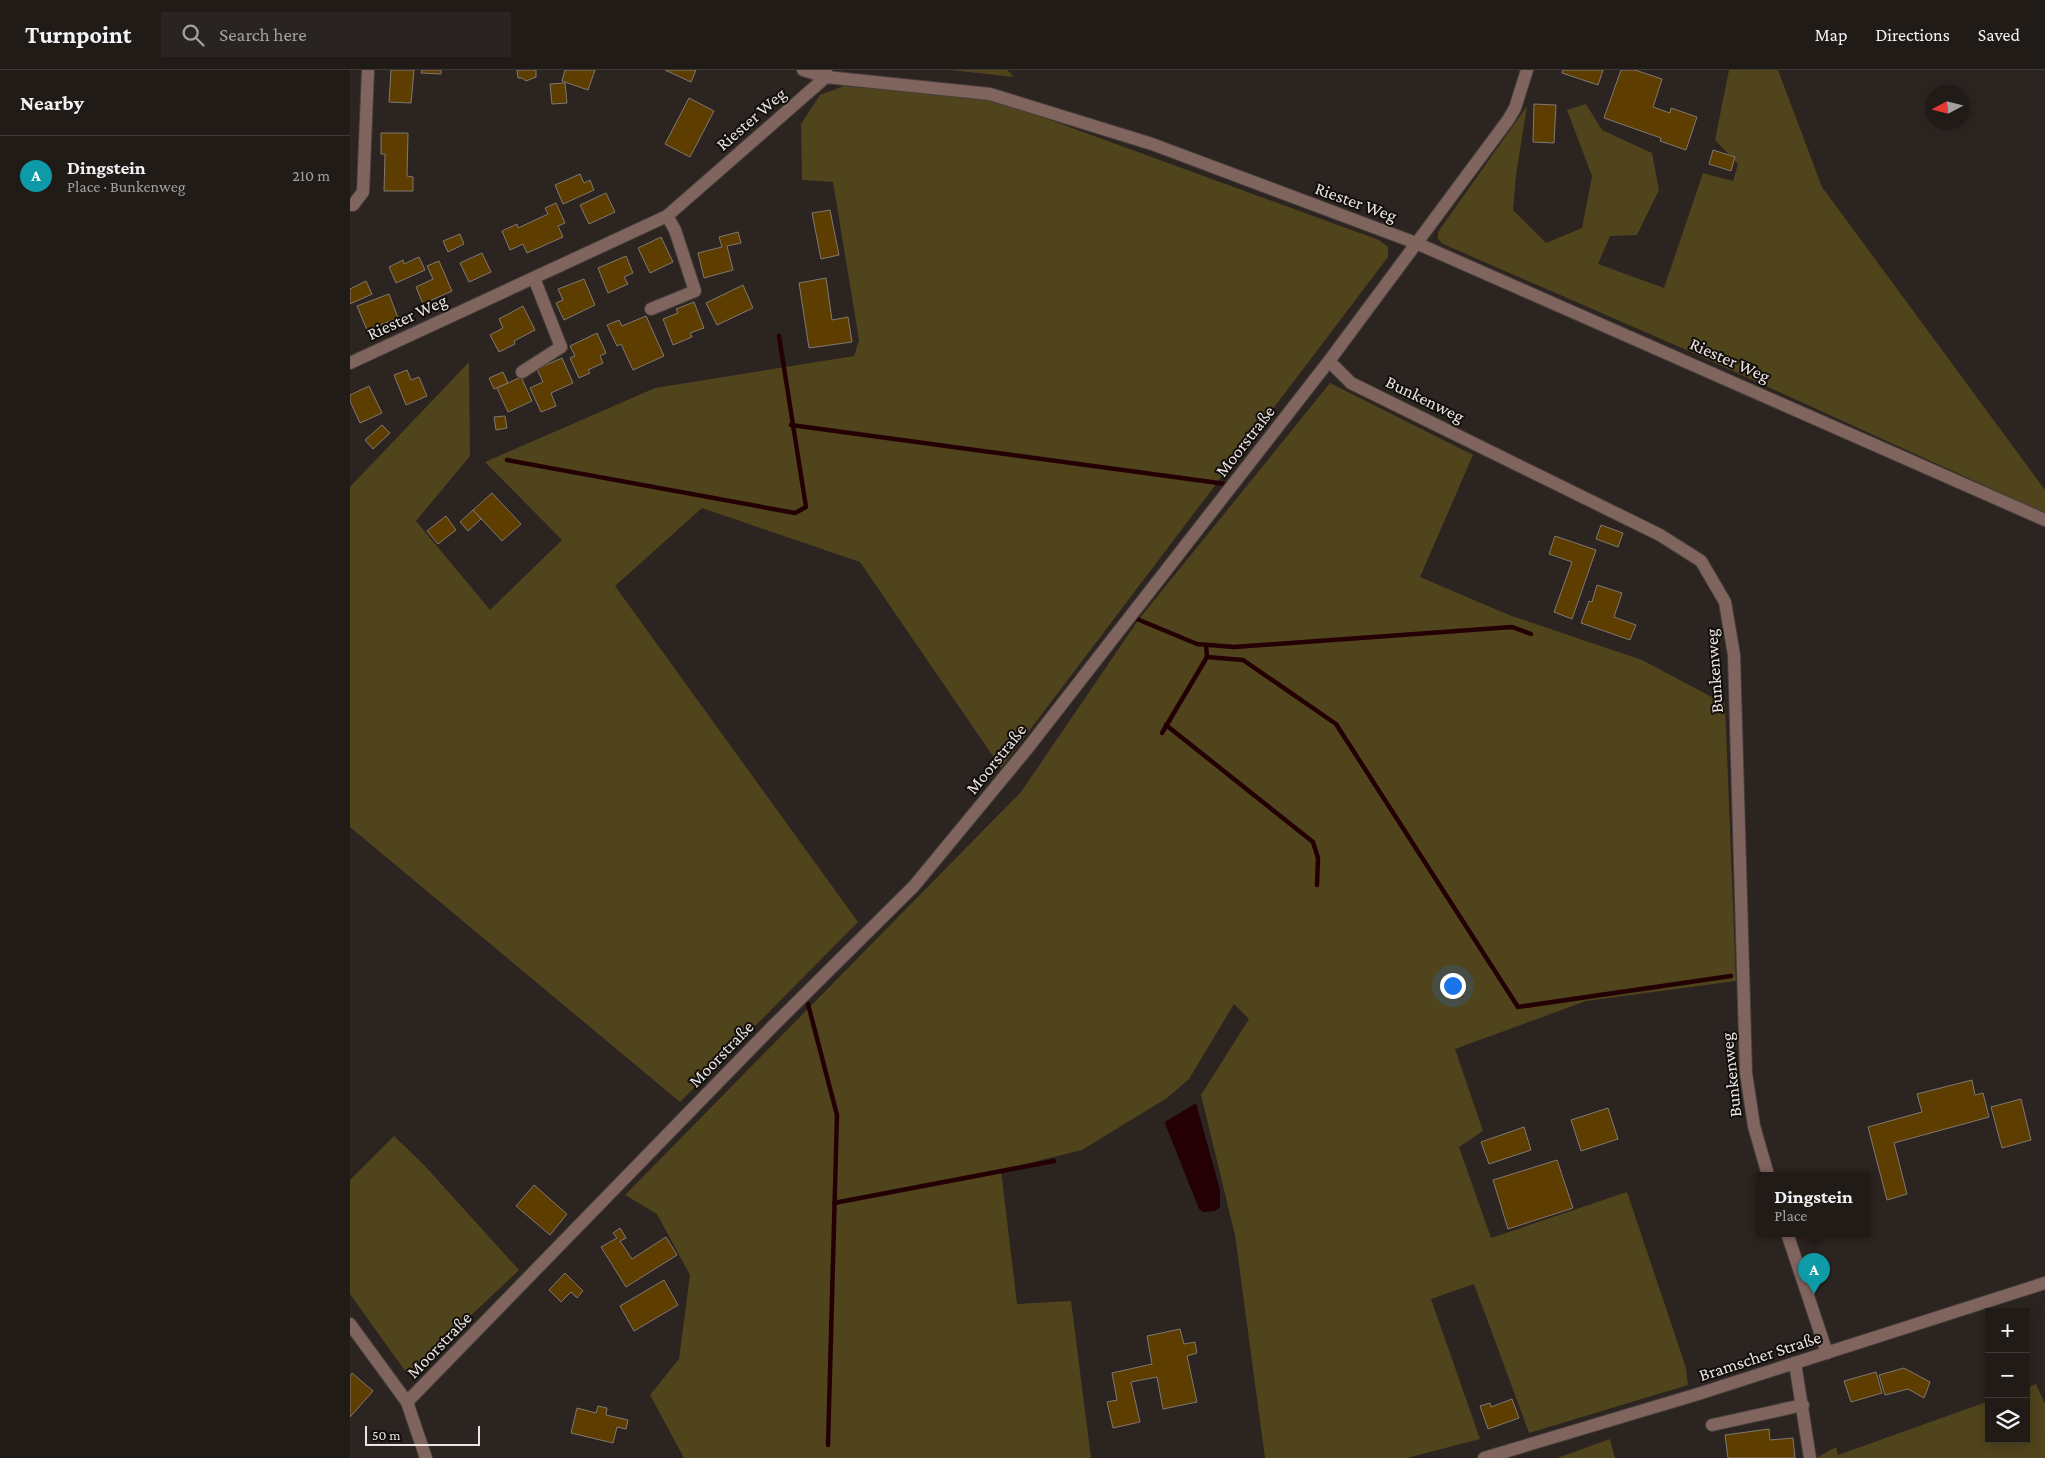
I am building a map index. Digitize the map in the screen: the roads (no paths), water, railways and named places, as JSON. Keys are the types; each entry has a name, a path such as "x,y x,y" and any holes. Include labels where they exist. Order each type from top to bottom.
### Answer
{"street":[{"path":"350,205 353,205 363,192 368,70"},
{"path":"802,70 826,74"},
{"name":"Moorstraße","path":"407,1402 758,1041 914,886 1027,749 1329,361 1508,120 1517,101 1527,70"},
{"name":"Riester Weg","path":"350,363 667,216 826,74 990,94 1152,144 1416,243 2045,520"},
{"path":"651,309 695,291 675,230 667,216"},
{"path":"522,372 561,347 534,278"},
{"name":"Bunkenweg","path":"1329,361 1351,383 1660,536 1701,561 1725,602 1734,655 1746,1073 1752,1117 1767,1172"},
{"path":"1788,1237 1827,1353"},
{"name":"Bramscher Straße","path":"1484,1458 1795,1363 2045,1283"},
{"path":"352,1331 407,1402 426,1458"},
{"path":"1795,1363 1810,1458"},
{"path":"1712,1425 1803,1405"}],"waterway":[{"path":"507,460 795,513 806,507 779,336"},
{"path":"791,425 1226,484"},
{"path":"1137,619 1197,644 1234,647 1512,627 1531,634"},
{"path":"1206,645 1207,657 1243,660 1336,724 1518,1007 1731,976"},
{"path":"1162,733 1207,657"},
{"path":"1166,725 1313,842 1318,858 1317,885"},
{"path":"808,1004 837,1115 828,1445"},
{"path":"834,1203 1054,1161"}],"place":[{"name":"Dingstein","path":"1814,1294"}]}
